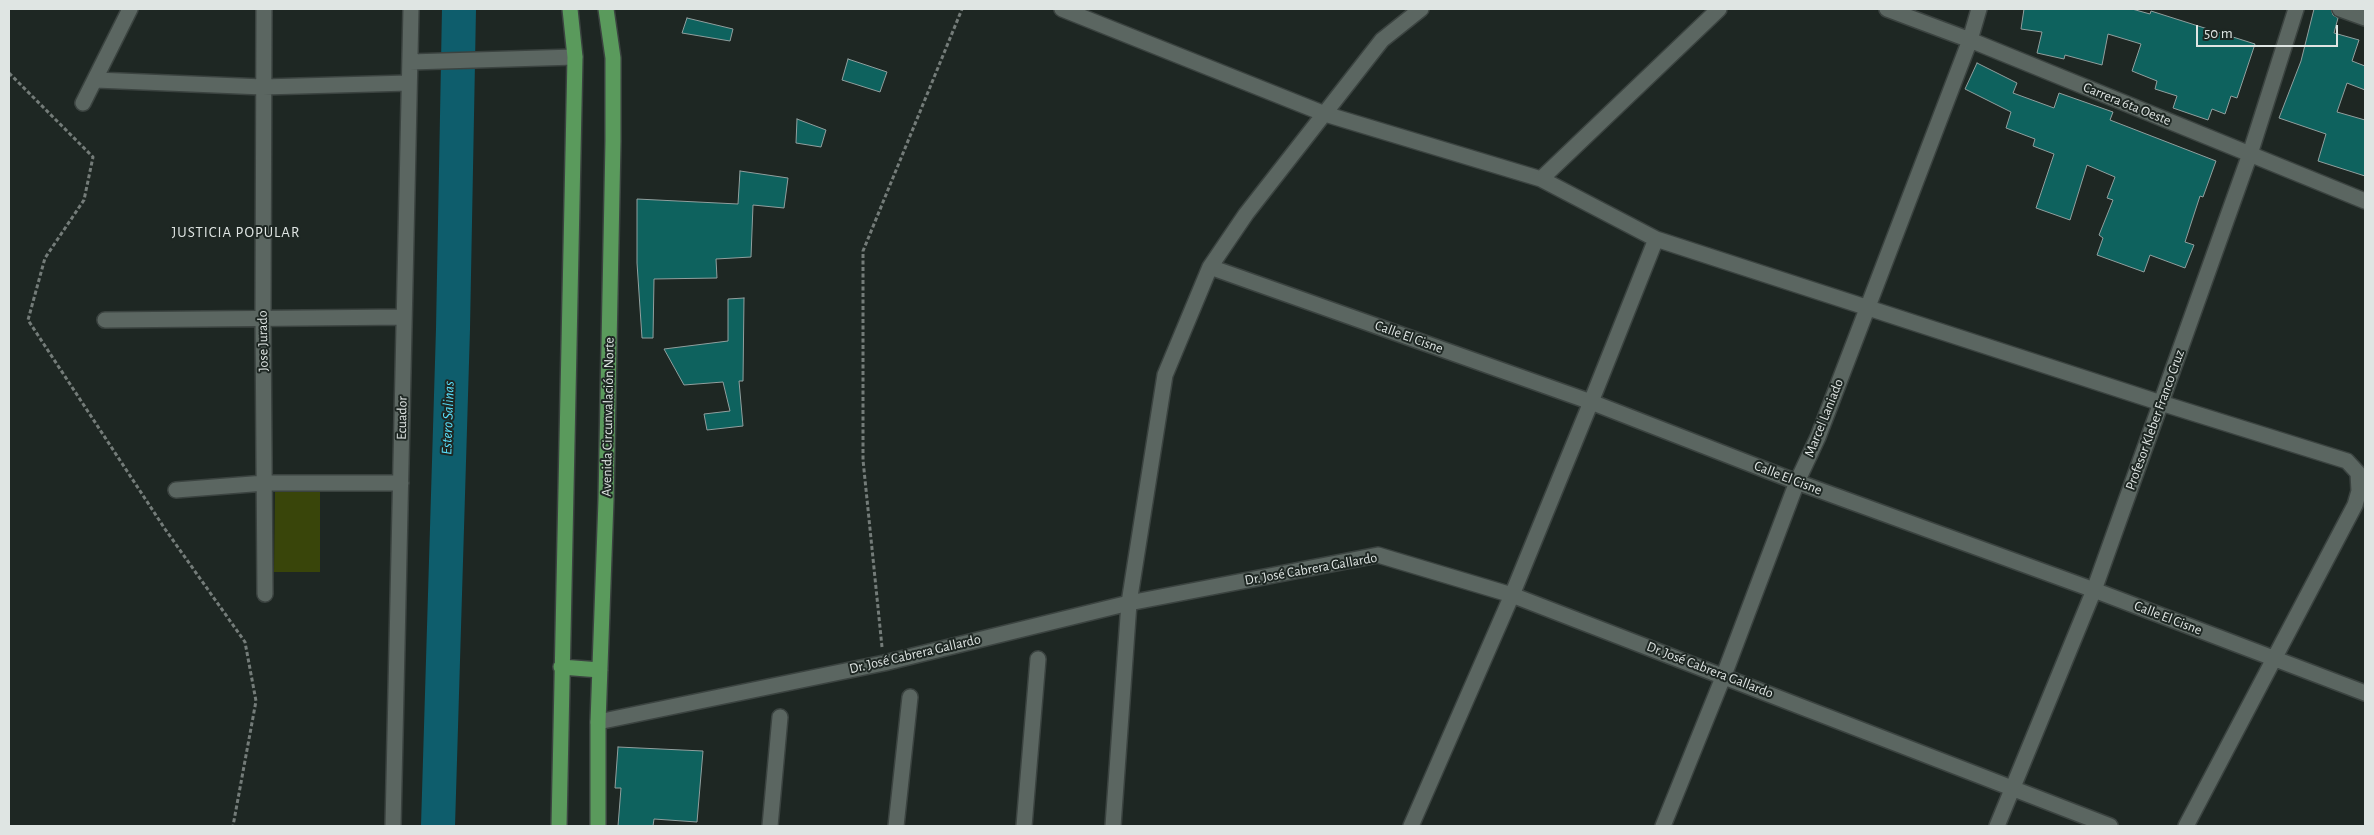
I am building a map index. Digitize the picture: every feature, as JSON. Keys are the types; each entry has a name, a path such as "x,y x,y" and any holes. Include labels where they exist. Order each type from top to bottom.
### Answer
{"main road":[{"path":"559,826 575,57 570,9"},
{"name":"Avenida Circunvalación Norte","path":"598,826 598,722 606,500 613,132 613,58 606,9"},
{"path":"561,667 600,670"}],"street":[{"path":"84,103 130,9"},
{"name":"Jose Jurado","path":"264,9 262,320 265,594"},
{"name":"Ecuador","path":"393,826 411,9"},
{"path":"1062,9 1325,114 1541,179 1656,239 2161,403 2347,461 2358,473 2359,491 2356,505 2186,826"},
{"path":"1113,826 1129,604 1165,375 1210,267 1246,214 1382,40 1420,9"},
{"path":"1541,179 1719,9"},
{"name":"Carrera 6ta Oeste","path":"1887,9 1970,40 2365,201"},
{"name":"Marcel Laniado","path":"1663,826 1724,675 1797,482 1818,437 1970,40 1979,9"},
{"name":"Profesor Kleber Franco Cruz","path":"1997,826 2094,590 2250,154 2296,9"},
{"path":"2340,9 2365,18"},
{"path":"410,62 575,57"},
{"path":"96,80 263,87 409,83"},
{"path":"1411,826 1512,595 1656,239"},
{"name":"Calle El Cisne","path":"1210,267 1591,402 1797,482 2094,590 2365,693"},
{"path":"105,320 262,320 404,317"},
{"path":"176,490 265,483 401,483"},
{"name":"Dr. José Cabrera Gallardo","path":"598,722 884,663 1129,604 1378,555 1512,595 1724,675 2110,826"},
{"path":"1024,826 1038,659"},
{"path":"896,826 910,697"},
{"path":"770,826 780,717"}],"path":[{"path":"884,663 864,460 863,251 962,9"},
{"path":"9,73 93,157 84,200 45,258 28,320 165,529 245,642 256,701 233,826"}],"green space":[{"path":"275,492 320,492 320,572 274,572"}],"building":[{"path":"2024,9 2132,9 2150,14 2151,11 2255,44 2237,98 2231,96 2225,114 2212,109 2208,120 2173,108 2177,96 2155,89 2157,81 2132,71 2141,44 2108,34 2102,65 2065,55 2064,59 2037,53 2042,32 2021,29"},
{"path":"2314,9 2331,9 2333,15 2338,18 2334,33 2359,40 2352,61 2365,66 2365,90 2347,83 2337,112 2365,120 2365,176 2318,161 2326,134 2279,118 2301,61"},
{"path":"687,18 733,29 730,41 682,33"},
{"path":"848,59 887,72 880,92 842,80"},
{"path":"1977,63 2017,83 2013,93 2054,108 2059,93 2113,112 2110,120 2216,161 2203,197 2200,196 2185,242 2194,245 2185,268 2150,255 2144,272 2097,255 2103,238 2099,235 2113,200 2107,198 2115,177 2087,165 2070,220 2036,208 2054,154 2033,146 2035,139 2006,128 2011,112 1965,89"},
{"path":"797,119 826,130 821,147 796,143"},
{"path":"740,171 788,178 784,208 753,205 751,257 716,259 717,278 654,279 653,338 642,338 637,263 637,199 738,204"},
{"path":"744,298 743,381 739,381 743,426 707,430 704,414 730,411 723,382 684,385 664,349 728,341 728,299"},
{"path":"618,747 703,751 697,822 654,819 653,826 618,826 621,788 615,788"}],"waterway":[{"name":"Estero Salinas","path":"438,826 453,329 459,9"}],"district":[{"name":"JUSTICIA POPULAR","path":"236,232"}]}
